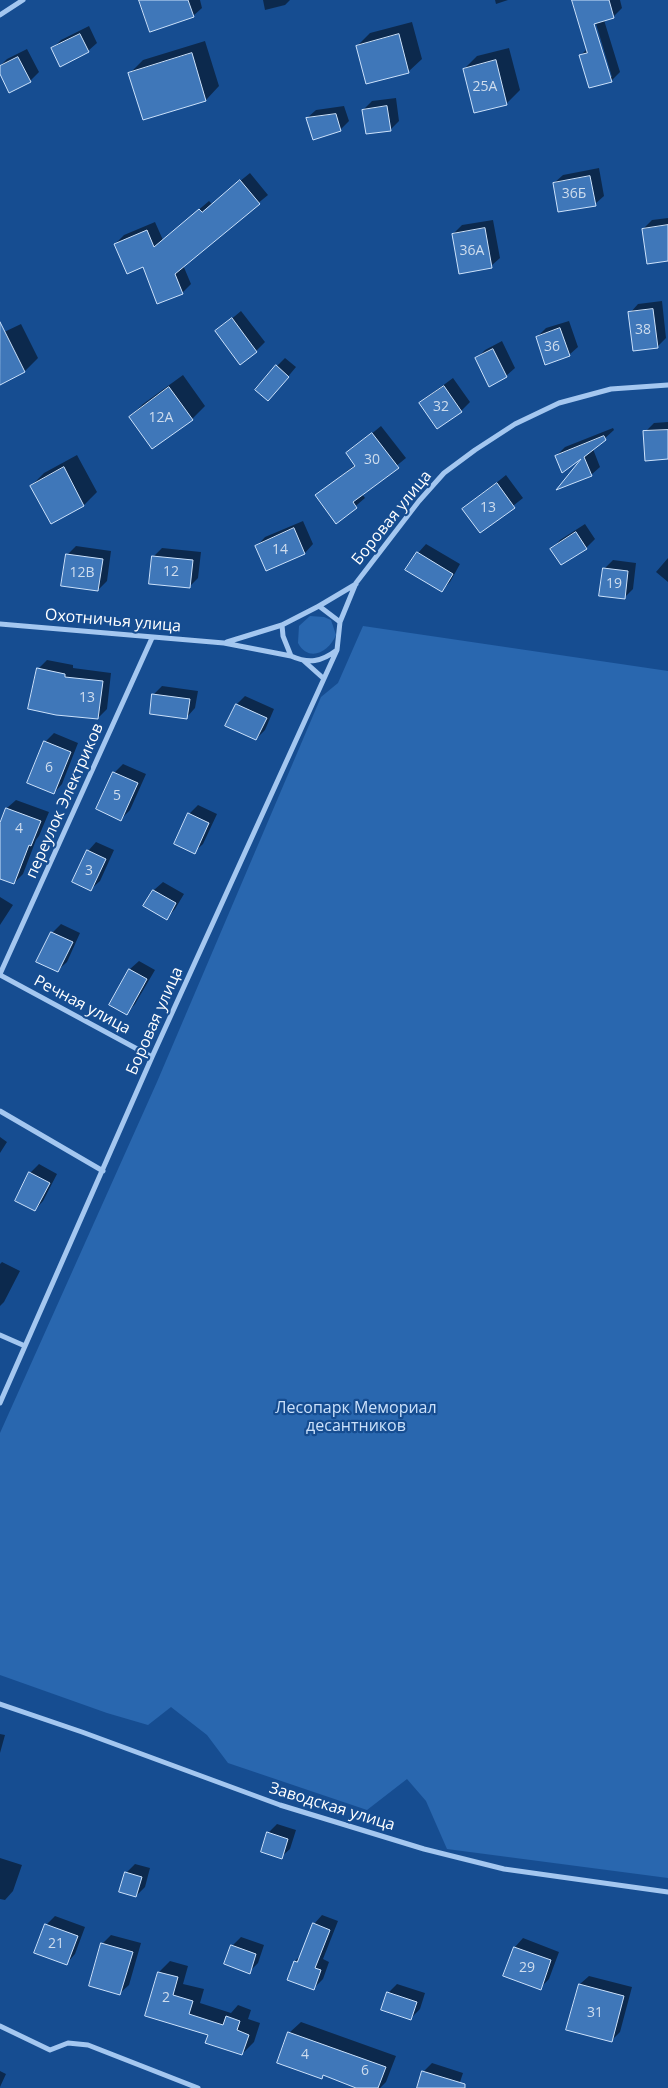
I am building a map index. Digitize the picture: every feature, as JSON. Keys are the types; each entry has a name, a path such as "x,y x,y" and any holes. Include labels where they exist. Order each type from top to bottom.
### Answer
{"street":[{"path":"0,15 23,0"},
{"name":"Боровая улица","path":"340,622 356,583 419,501 444,473 475,450 515,424 559,403 610,389 668,385"},
{"name":"Боровая улица","path":"319,606 356,583"},
{"path":"304,661 318,661 337,650 340,622 319,606 282,625 282,636 291,656 304,661 323,678"},
{"name":"Охотничья улица","path":"0,624 224,643 291,656"},
{"name":"Охотничья улица","path":"224,643 282,625"},
{"name":"переулок Электриков","path":"0,974 152,638"},
{"name":"Боровая улица","path":"0,1403 152,1057 337,650"},
{"name":"Речная улица","path":"0,974 152,1057"},
{"path":"0,1111 103,1171"},
{"path":"0,1335 25,1346"},
{"name":"Заводская улица","path":"0,1704 280,1805 424,1849 504,1869 668,1892"},
{"path":"0,2026 50,2050 68,2043 88,2045 198,2088"}],"green space":[{"path":"310,616 324,617 331,620 336,635 329,646 313,654 308,653 298,643 299,626"},
{"name":"Лесопарк Мемориал десантников","path":"363,626 668,671 668,1878 447,1849 426,1801 407,1779 367,1810 228,1763 207,1735 171,1707 148,1725 107,1713 0,1675 0,1433 157,1082 321,697 338,683"}],"building":[{"path":"139,0 188,0 194,17 150,32"},
{"path":"572,0 609,0 614,18 594,24 612,82 589,88 579,55 587,53"},
{"path":"80,34 89,52 60,67 51,48"},
{"path":"399,34 409,73 366,84 356,46"},
{"path":"192,53 206,101 143,120 128,73"},
{"path":"18,57 31,82 9,93 0,74 0,66"},
{"path":"496,60 507,105 474,113 463,69"},
{"path":"387,106 391,131 366,134 362,110"},
{"path":"336,114 341,131 313,140 306,118"},
{"path":"590,176 596,206 558,212 553,183"},
{"path":"240,180 260,204 175,274 183,294 157,304 143,267 127,274 114,244 147,230 154,247 199,209 202,212"},
{"path":"668,225 668,261 647,264 642,229"},
{"path":"485,228 492,268 459,274 452,234"},
{"path":"653,309 658,348 633,351 628,312"},
{"path":"232,318 257,352 240,365 215,331"},
{"path":"0,322 25,372 0,385"},
{"path":"560,328 570,356 545,365 536,337"},
{"path":"493,349 507,377 489,387 475,358"},
{"path":"276,365 289,377 268,401 255,390"},
{"path":"444,386 462,412 437,429 419,403"},
{"path":"169,387 193,420 152,449 129,417"},
{"path":"668,430 668,459 645,461 643,431"},
{"path":"372,433 399,468 353,502 357,508 336,524 315,495 355,466 346,453"},
{"path":"604,436 606,440 584,457 592,476 556,490 581,459 562,473 555,456"},
{"path":"64,467 84,506 51,524 30,486"},
{"path":"497,483 515,508 480,533 462,509"},
{"path":"294,528 305,554 266,571 255,546"},
{"path":"576,532 587,549 561,565 550,549"},
{"path":"417,552 453,574 442,592 405,570"},
{"path":"66,554 103,559 98,591 61,586"},
{"path":"152,556 193,560 190,588 149,584"},
{"path":"603,568 628,571 625,599 599,596"},
{"path":"37,668 65,674 65,677 103,681 98,719 56,715 28,709"},
{"path":"152,694 190,699 187,719 150,714"},
{"path":"236,704 267,718 256,740 225,726"},
{"path":"44,741 71,752 54,794 27,783"},
{"path":"113,772 138,783 121,821 96,809"},
{"path":"6,808 41,821 31,846 29,845 14,884 0,879 0,823"},
{"path":"188,813 209,823 195,854 174,844"},
{"path":"87,850 106,859 91,891 72,882"},
{"path":"153,890 176,903 167,920 143,906"},
{"path":"51,932 73,942 58,972 36,962"},
{"path":"129,969 147,979 127,1015 109,1005"},
{"path":"29,1172 50,1183 35,1211 15,1201"},
{"path":"267,1832 288,1839 282,1859 261,1852"},
{"path":"125,1872 142,1877 136,1897 119,1892"},
{"path":"313,1923 330,1930 315,1968 321,1970 314,1990 287,1980 294,1961 297,1962"},
{"path":"45,1924 78,1936 67,1965 34,1953"},
{"path":"101,1943 133,1952 120,1995 89,1986"},
{"path":"231,1945 256,1954 250,1974 224,1964"},
{"path":"514,1947 551,1960 541,1990 503,1976"},
{"path":"158,1972 178,1977 173,1995 193,2001 189,2014 223,2025 226,2016 240,2021 237,2030 249,2035 242,2055 205,2043 208,2035 145,2016"},
{"path":"579,1984 624,1996 612,2042 566,2030"},
{"path":"387,1992 417,2002 411,2020 381,2010"},
{"path":"288,2032 386,2067 378,2088 356,2088 323,2075 322,2079 277,2063"},
{"path":"422,2071 465,2084 465,2088 417,2088"}]}
